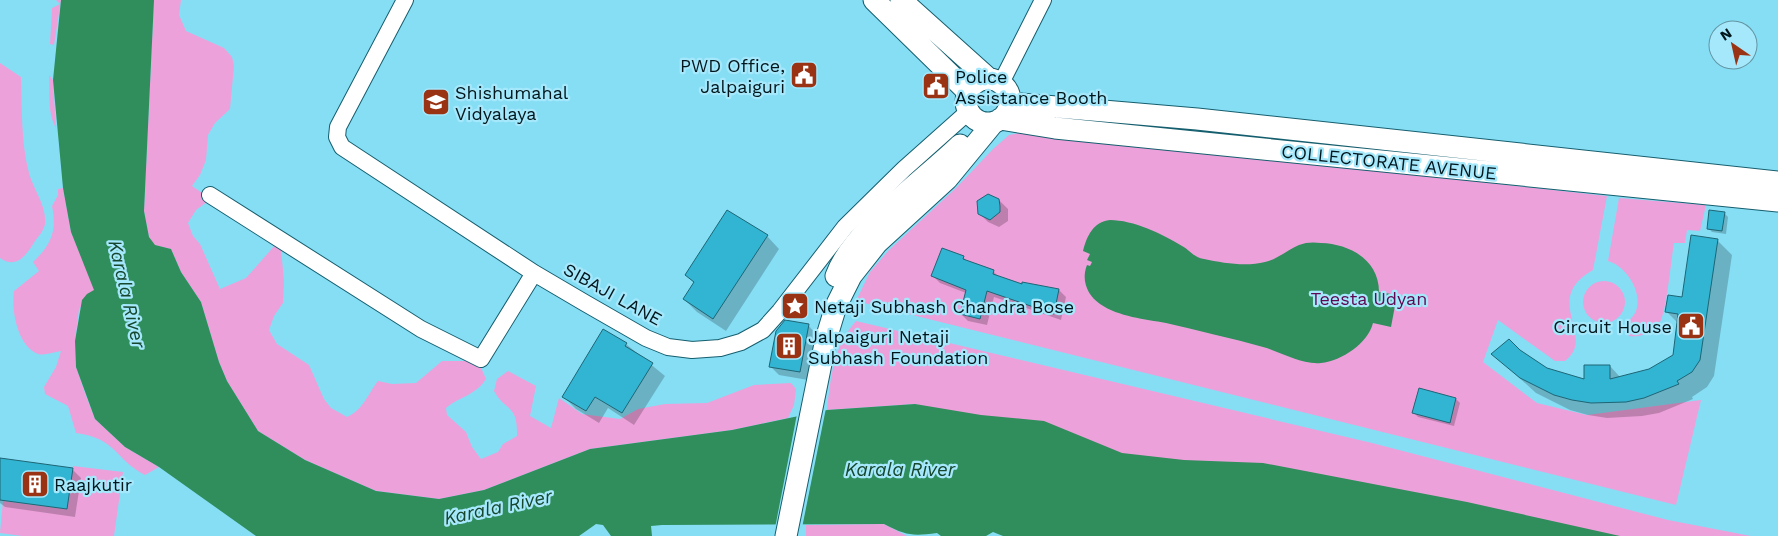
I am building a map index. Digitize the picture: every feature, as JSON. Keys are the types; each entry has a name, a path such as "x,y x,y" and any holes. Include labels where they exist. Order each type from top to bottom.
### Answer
{"street":[{"name":"SIBAJI LANE","path":"405,0 336,132 339,142 355,155 534,273 646,338 668,347 692,350 720,348 741,342 763,330 780,311 844,227 862,208 987,112"},
{"path":"874,0 987,112"},
{"path":"816,386 820,339 827,301 838,270 850,250 880,217 936,168 987,112 1006,88 994,81 901,0"},
{"path":"994,81 1043,0"},
{"path":"987,112 976,82 994,81"},
{"path":"786,536 826,339 844,308 851,276 862,259 947,179 987,112"},
{"name":"COLLECTORATE AVENUE","path":"987,112 1196,119 1383,139 1617,174 1778,201"},
{"name":"COLLECTORATE AVENUE","path":"987,112 1054,128 1238,151 1381,161 1778,182"},
{"path":"1381,161 1383,139"},
{"path":"210,195 421,329 481,359 534,273"}],"green space":[{"path":"56,0 61,0 54,45 50,44 52,8 60,4"},
{"path":"154,0 181,0 179,15 186,31 224,48 232,57 234,66 230,109 215,123 208,135 206,160 200,175 192,186 211,199 196,210 188,223 193,236 200,244 220,289 246,278 276,244 281,249 284,281 283,303 274,316 269,330 277,344 309,365 324,399 331,408 347,417 361,406 378,381 392,384 416,383 442,361 472,361 479,363 486,379 477,389 446,408 447,415 466,432 472,447 481,459 498,452 503,444 517,436 517,425 513,413 498,398 494,391 497,379 508,371 536,386 530,416 551,428 559,398 582,414 620,419 638,409 665,404 707,403 754,385 791,383 796,389 794,405 788,418 732,430 590,449 484,490 439,499 376,491 305,460 258,431 227,381 219,362 201,302 181,272 171,249 154,245 149,237 144,211"},
{"path":"0,63 21,77 22,125 26,162 45,217 44,228 29,251 21,259 12,262 0,258"},
{"path":"49,75 53,80 56,128 50,109"},
{"name":"Teesta Udyan","path":"1019,133 1607,196 1593,270 1578,281 1571,293 1570,305 1576,340 1574,351 1565,361 1555,361 1498,320 1483,362 1537,403 1587,415 1701,400 1676,505 856,301 870,272 889,250 956,188 993,149 1009,135"},
{"path":"63,188 71,232 95,290 79,309 75,341 76,367 95,419 125,447 159,467 145,475 127,463 115,450 100,440 76,433 68,406 45,394 44,387 56,367 61,351 38,354 25,343 17,326 13,299 14,291 39,271 33,262 45,249 52,236 54,222 52,206 58,195 58,189"},
{"path":"1619,198 1706,205 1700,231 1687,230 1685,243 1674,243 1667,294 1661,320 1651,331 1638,336 1629,336 1624,330 1625,325 1636,311 1638,304 1635,288 1621,268 1608,261"},
{"path":"1604,281 1619,287 1625,302 1619,317 1604,323 1589,317 1583,302 1589,287"},
{"path":"856,321 1372,443 1668,520 1751,536 1511,536 1199,473 915,404 827,410 834,363 842,341"},
{"path":"73,466 123,472 114,536 22,536 0,533 3,501 67,509"},
{"path":"884,524 907,536 806,536 806,525"}],"water":[{"name":"Karala River","path":"61,0 154,0 144,211 149,237 155,245 171,249 181,272 201,302 219,362 227,381 258,431 305,460 376,491 439,499 484,490 590,449 732,430 827,410 915,404 981,415 1044,421 1122,453 1184,460 1263,463 1467,502 1620,536 1003,536 993,532 986,536 941,536 937,533 910,534 884,524 662,525 651,526 652,536 611,536 603,525 596,524 579,536 256,536 159,467 125,447 95,419 76,367 75,341 82,300 94,290 71,232 63,188 53,80"},
{"path":"1104,221 1128,222 1148,228 1174,241 1197,257 1227,263 1250,264 1265,262 1307,243 1316,242 1342,247 1361,256 1368,263 1378,281 1379,292 1397,295 1391,327 1373,323 1366,337 1353,350 1329,362 1314,363 1239,341 1115,312 1095,300 1086,287 1085,271 1087,265 1090,266 1092,262 1087,260 1090,254 1083,251 1095,227"}],"pier":[{"path":"826,408 802,528 775,528 797,414"}],"building":[{"path":"988,194 999,199 1000,206 1000,212 990,220 978,214 977,201"},
{"path":"727,210 768,235 713,319 683,299 694,282 685,275"},
{"path":"1709,210 1725,212 1722,231 1707,229"},
{"name":"Circuit House","path":"1691,235 1718,239 1700,360 1692,372 1677,381 1679,384 1644,398 1626,402 1591,403 1572,400 1554,395 1520,378 1491,354 1509,339 1520,350 1547,368 1584,379 1584,365 1610,365 1610,379 1649,369 1673,355 1678,314 1665,312 1668,295 1682,297"},
{"path":"942,248 964,256 963,259 994,270 993,274 1022,284 1022,282 1059,289 1054,314 987,291 980,319 960,314 966,290 931,276"},
{"name":"Jalpaiguri Netaji Subhash Foundation","path":"785,320 809,324 800,372 769,367 776,331"},
{"path":"603,329 627,343 625,346 653,363 622,413 595,397 586,411 562,397"},
{"path":"1419,388 1456,398 1450,423 1412,413"},
{"name":"Raajkutir","path":"0,458 73,468 67,509 0,500"}],"place":[{"name":"PWD Office, Jalpaiguri","path":"804,75"},
{"name":"Police Assistance Booth","path":"936,86"},
{"name":"Shishumahal Vidyalaya","path":"436,102"},
{"name":"Netaji Subhash Chandra Bose","path":"795,306"},
{"name":"Circuit House","path":"1691,326"},
{"name":"Jalpaiguri Netaji Subhash Foundation","path":"789,346"},
{"name":"Raajkutir","path":"35,484"}]}
